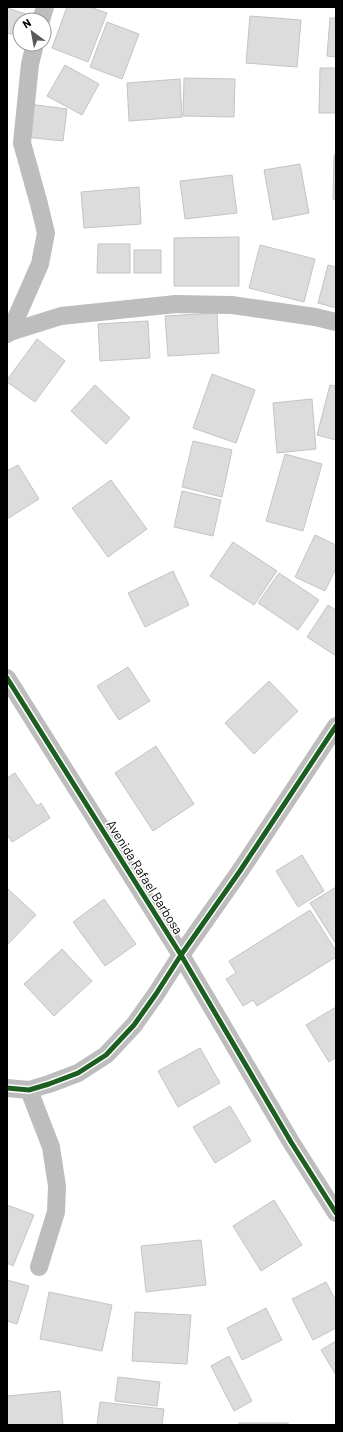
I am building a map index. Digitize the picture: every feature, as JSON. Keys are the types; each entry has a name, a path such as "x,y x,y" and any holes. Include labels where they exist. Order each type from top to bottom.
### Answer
{"street":[{"path":"8,333 40,264 46,233 40,204 22,143 32,52"},
{"path":"8,333 61,316 176,304 232,305 315,317 336,322"},
{"name":"Avenida Rafael Barbosa","path":"7,678 181,955 291,1142 336,1213"},
{"path":"7,1088 29,1090 49,1084 78,1072 106,1054 134,1025 336,726"},
{"path":"29,1090 51,1147 57,1186 56,1212 39,1267"}],"building":[{"path":"67,7 90,7 107,13 88,62 52,48"},
{"path":"7,8 20,12 12,12 12,34 7,33"},
{"path":"250,16 301,20 297,67 246,63"},
{"path":"330,18 336,18 336,57 327,56"},
{"path":"107,22 139,34 122,79 90,67"},
{"path":"65,65 99,84 82,115 47,96"},
{"path":"320,68 336,68 336,113 319,113"},
{"path":"184,78 235,79 234,117 183,116"},
{"path":"180,79 182,117 129,121 127,83"},
{"path":"29,104 67,109 63,141 25,137"},
{"path":"334,155 336,155 336,200 333,199"},
{"path":"300,164 309,213 273,220 264,170"},
{"path":"232,175 237,213 185,219 180,181"},
{"path":"139,187 141,224 84,228 81,192"},
{"path":"239,237 239,286 174,286 174,238"},
{"path":"98,244 130,244 130,273 97,273"},
{"path":"260,245 315,259 304,302 249,288"},
{"path":"134,250 161,250 161,273 134,273"},
{"path":"328,265 336,267 336,308 318,303"},
{"path":"217,313 219,353 168,356 165,316"},
{"path":"148,321 150,358 100,361 98,324"},
{"path":"37,339 65,361 35,402 7,382 7,380"},
{"path":"212,374 255,390 236,443 193,428"},
{"path":"95,385 130,418 106,444 71,411"},
{"path":"330,385 336,386 336,440 317,435"},
{"path":"312,399 316,449 277,453 273,403"},
{"path":"193,441 232,450 222,497 182,487"},
{"path":"285,454 322,464 303,531 266,521"},
{"path":"18,465 39,499 7,519 7,471"},
{"path":"111,480 147,529 108,557 72,508"},
{"path":"182,491 221,500 213,536 174,527"},
{"path":"315,535 336,545 336,568 325,591 295,577"},
{"path":"233,542 277,571 254,605 210,576"},
{"path":"173,571 189,605 145,627 128,593"},
{"path":"279,573 319,600 298,630 258,603"},
{"path":"328,605 336,610 336,656 307,637"},
{"path":"128,667 150,701 119,720 97,686"},
{"path":"269,681 298,711 254,754 225,723"},
{"path":"156,746 194,804 153,831 115,773"},
{"path":"15,773 37,806 41,803 50,818 12,842 7,835 7,778"},
{"path":"302,855 324,891 298,907 276,871"},
{"path":"336,887 336,944 310,903"},
{"path":"8,889 36,915 7,945 7,890"},
{"path":"104,899 136,944 105,966 73,922"},
{"path":"310,910 336,951 336,957 257,1006 253,1000 243,1006 226,979 236,973 229,961"},
{"path":"62,949 92,981 54,1016 24,984"},
{"path":"336,1007 336,1057 329,1062 306,1025"},
{"path":"200,1048 220,1083 178,1107 158,1071"},
{"path":"230,1106 251,1141 215,1163 193,1127"},
{"path":"274,1200 302,1245 261,1271 233,1226"},
{"path":"7,1205 34,1215 13,1266 7,1263"},
{"path":"201,1240 206,1285 146,1292 141,1246"},
{"path":"7,1280 29,1286 17,1324 7,1321"},
{"path":"326,1282 336,1301 336,1328 313,1340 292,1299"},
{"path":"49,1292 112,1305 102,1351 40,1339"},
{"path":"266,1308 282,1340 242,1360 227,1328"},
{"path":"135,1312 191,1315 187,1364 132,1361"},
{"path":"336,1341 336,1375 321,1350"},
{"path":"229,1356 252,1401 234,1411 211,1366"},
{"path":"118,1377 160,1382 157,1406 115,1401"},
{"path":"60,1391 63,1425 7,1425 7,1396"},
{"path":"100,1402 164,1409 162,1425 97,1425"},
{"path":"239,1423 288,1423 288,1425 239,1425"}],"cycle path":[{"path":"7,678 181,955 291,1142 336,1213"},
{"path":"7,1088 29,1090 78,1073 106,1055 134,1025 240,871 336,726"}]}
